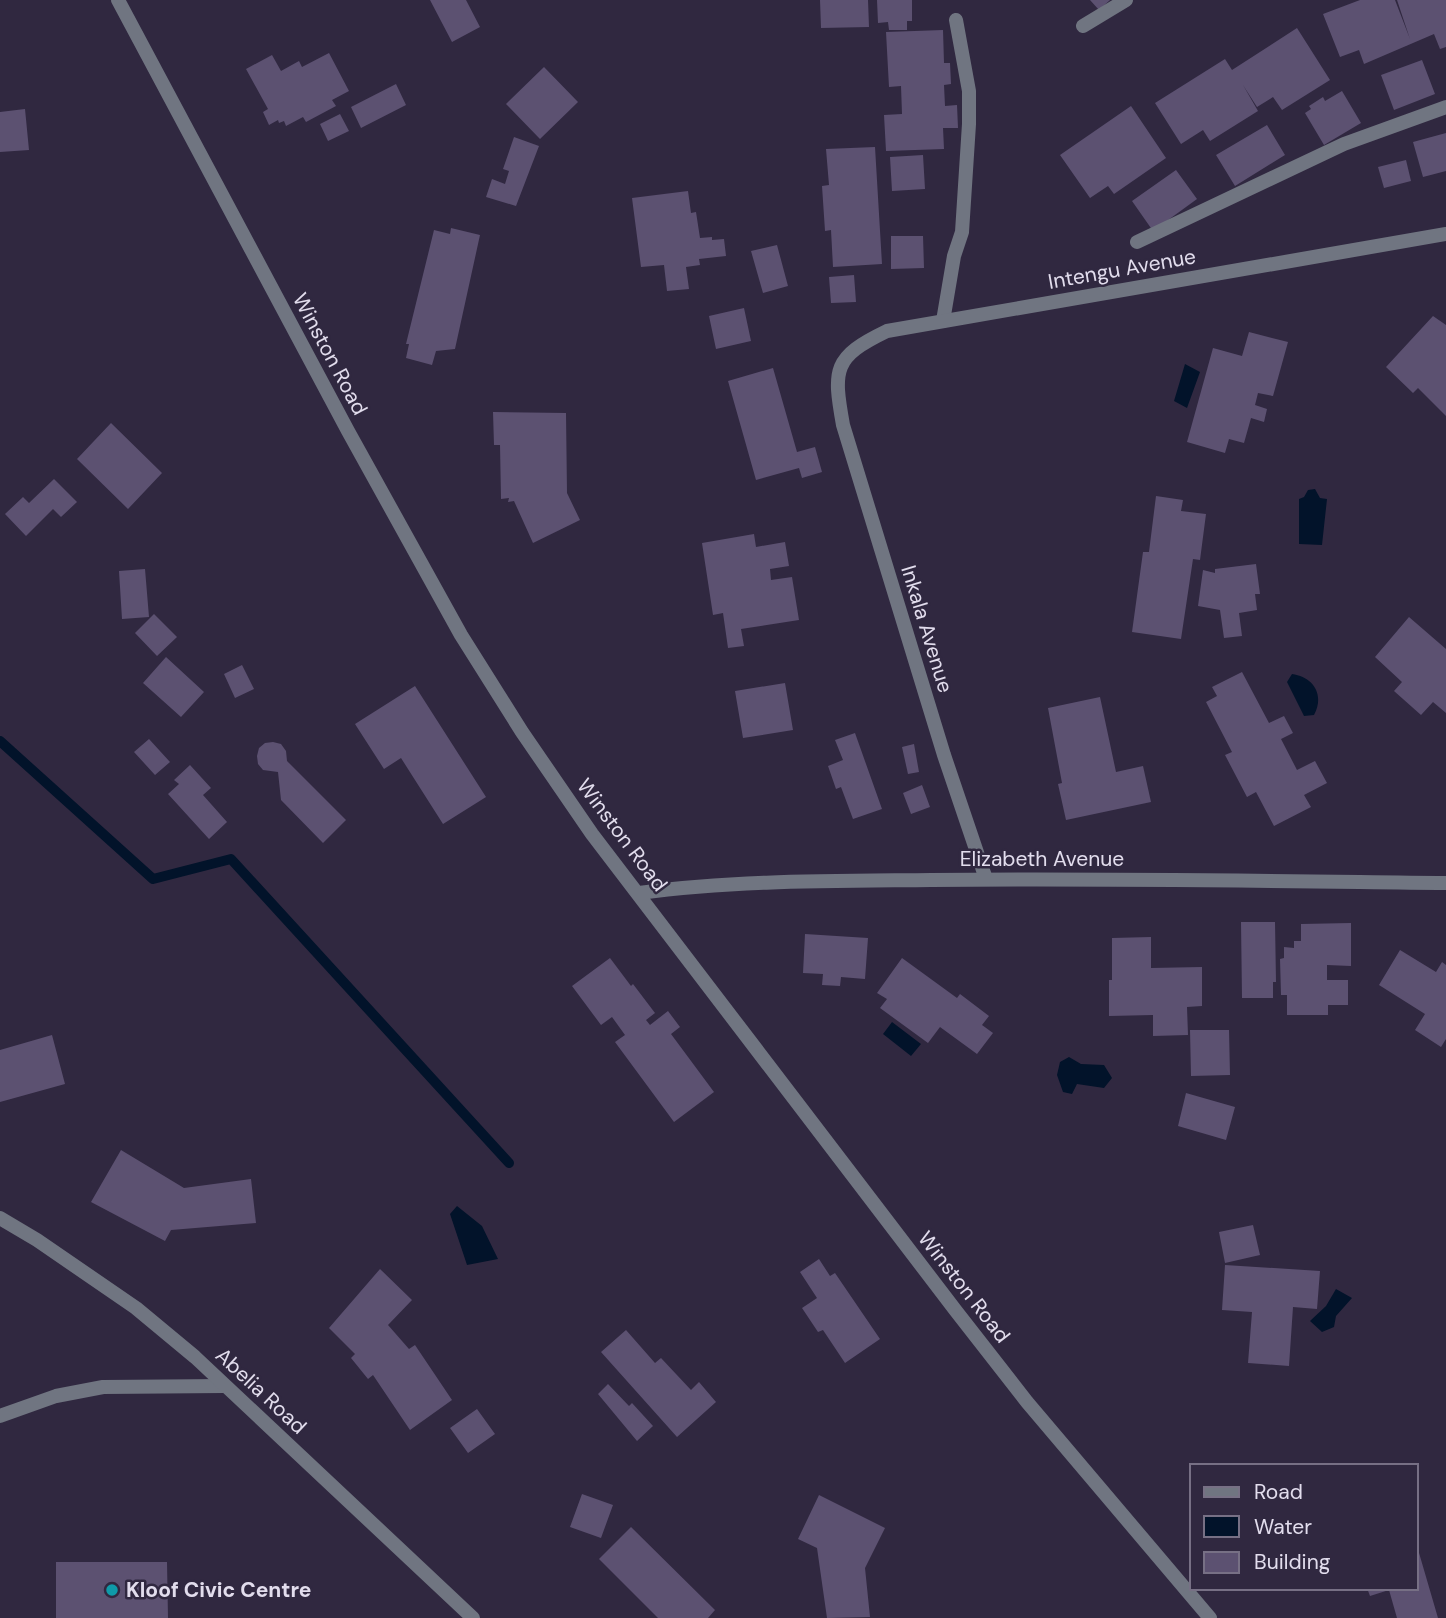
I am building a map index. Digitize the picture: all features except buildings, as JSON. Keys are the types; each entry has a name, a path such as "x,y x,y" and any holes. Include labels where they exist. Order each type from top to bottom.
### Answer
{"street":[{"name":"Winston Road","path":"118,0 335,407 461,635 522,732 592,834 1019,1392 1210,1618"},
{"path":"1083,26 1126,0"},
{"path":"943,321 954,256 962,232 969,124 968,79 956,20"},
{"path":"1137,242 1344,144 1446,107"},
{"name":"Intengu Avenue","path":"836,390 840,368 851,350 887,331 1446,234"},
{"name":"Inkala Avenue","path":"836,390 842,425 944,755 986,879"},
{"name":"Elizabeth Avenue","path":"639,893 699,885 763,882 986,879 1446,883"},
{"name":"Abelia Road","path":"0,1218 136,1308 195,1357 473,1618"},
{"path":"0,1416 56,1396 103,1387 224,1385"}],"water":[{"path":"1185,364 1200,372 1187,408 1174,401"},
{"path":"1315,489 1320,498 1327,499 1322,545 1299,544 1299,499 1304,497 1308,490"},
{"path":"1292,674 1306,679 1315,688 1318,700 1314,715 1304,716 1287,682"},
{"path":"892,1022 921,1044 911,1056 883,1034"},
{"path":"1069,1057 1081,1064 1104,1065 1112,1078 1104,1088 1077,1084 1072,1094 1063,1092 1057,1075 1060,1062"},
{"path":"457,1206 482,1226 498,1259 467,1265 450,1214"},
{"path":"1336,1289 1352,1298 1336,1316 1334,1327 1322,1332 1310,1321 1326,1306"}],"waterway":[{"path":"0,741 153,879 231,859 509,1163"}],"place":[{"name":"Kloof Civic Centre","path":"112,1590"}]}
